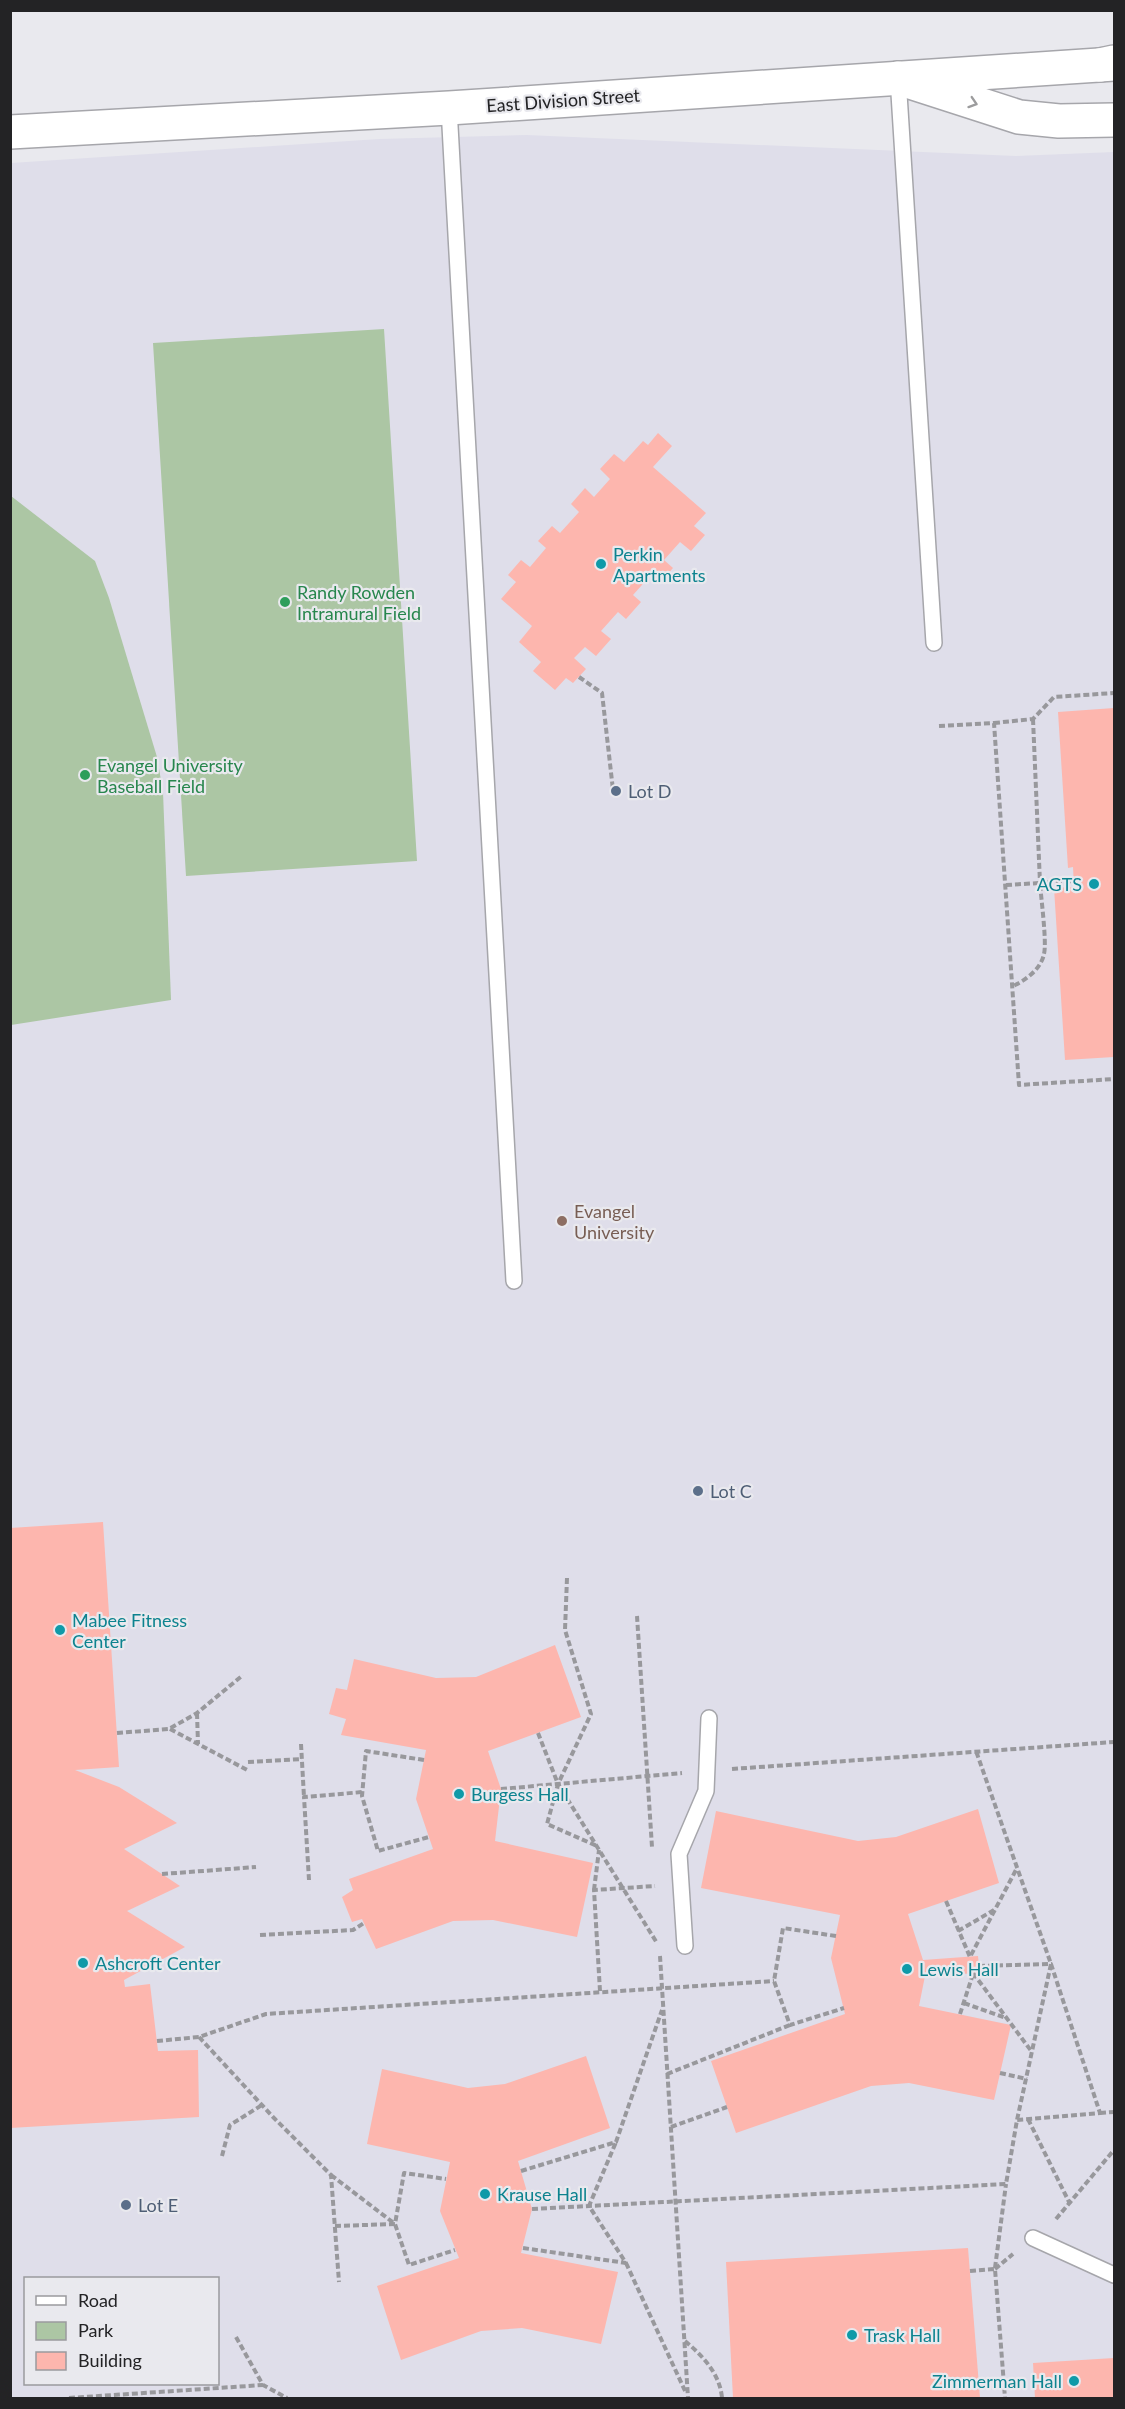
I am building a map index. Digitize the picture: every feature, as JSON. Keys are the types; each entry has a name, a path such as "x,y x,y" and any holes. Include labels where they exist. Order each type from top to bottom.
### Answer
{"main road":[{"name":"East Division Street","path":"10,132 449,108 1110,64"},
{"path":"898,78 1019,117 1059,121 1114,120"}],"lane":[{"path":"898,78 934,643"},
{"path":"449,108 514,1281"},
{"path":"685,1946 678,1854 706,1791 709,1718"},
{"path":"1033,2238 1114,2275"}],"path":[{"path":"579,677 602,693 613,790"},
{"path":"939,726 1033,719 1054,697 1114,693"},
{"path":"1012,986 1026,980 1035,970 1044,953 1033,719"},
{"path":"994,723 1019,1085 1114,1079"},
{"path":"1006,885 1074,881"},
{"path":"567,1578 565,1630 591,1714 558,1784 547,1824 598,1848"},
{"path":"637,1616 653,1853"},
{"path":"117,1733 169,1729 197,1713 243,1675"},
{"path":"197,1713 198,1745"},
{"path":"169,1729 249,1771"},
{"path":"538,1733 558,1784 659,1946"},
{"path":"501,1789 707,1771 1114,1742"},
{"path":"301,1744 309,1880"},
{"path":"424,1760 366,1751 363,1792 378,1851 429,1837"},
{"path":"976,1751 1051,1964 1100,2113"},
{"path":"249,1762 302,1759"},
{"path":"304,1797 363,1792"},
{"path":"598,1848 594,1890 600,1991"},
{"path":"162,1874 256,1868"},
{"path":"946,1901 970,1957 1018,1868"},
{"path":"654,1875 655,1893"},
{"path":"594,1890 655,1886"},
{"path":"958,1930 995,1910"},
{"path":"260,1935 353,1930 364,1923"},
{"path":"790,2025 774,1980 783,1928 836,1936"},
{"path":"658,1935 688,2398"},
{"path":"979,1966 1051,1964"},
{"path":"1005,2398 995,2269 1017,2120 1051,1964"},
{"path":"960,2014 973,1973 1033,2053"},
{"path":"157,2041 199,2037 266,2014 774,1980"},
{"path":"964,2002 1008,2019"},
{"path":"588,2206 616,2142 663,2008"},
{"path":"667,2074 790,2025 844,2008"},
{"path":"199,2037 331,2175 395,2224"},
{"path":"1000,2073 1027,2079"},
{"path":"222,2156 230,2125 262,2105"},
{"path":"670,2127 727,2107"},
{"path":"1017,2120 1114,2112"},
{"path":"1028,2119 1070,2204"},
{"path":"521,2171 616,2142"},
{"path":"970,2271 995,2269 1058,2218 1114,2150"},
{"path":"446,2179 404,2173 395,2224 410,2265 455,2250"},
{"path":"331,2175 339,2282"},
{"path":"532,2209 1006,2184"},
{"path":"588,2206 626,2263 688,2398"},
{"path":"335,2226 395,2224"},
{"path":"522,2248 626,2263"},
{"path":"236,2337 263,2385 287,2398"},
{"path":"685,2340 703,2356 722,2398"},
{"path":"69,2398 263,2385"}],"shaded area":[{"name":"Evangel University","path":"526,135 1016,156 1114,152 1114,2398 11,2398 11,163 379,139"}],"green space":[{"name":"Randy Rowden Intramural Field","path":"384,329 417,861 186,876 153,343"},
{"name":"Evangel University Baseball Field","path":"11,496 95,561 109,598 157,757 163,792 171,1000 11,1025"}],"building":[{"name":"Perkin Apartments","path":"658,433 672,446 653,467 706,513 694,526 705,535 691,551 680,542 664,560 673,568 659,584 650,576 633,595 641,602 626,619 618,612 601,631 611,639 596,656 585,647 574,658 586,669 573,683 566,678 555,690 533,671 541,662 519,642 532,626 501,599 516,582 508,575 521,560 530,567 546,548 538,541 552,526 560,533 579,512 571,504 585,488 594,497 610,479 600,469 614,454 624,462 643,441 648,445"},
{"name":"AGTS","path":"1114,708 1114,1057 1065,1060 1054,888 1074,887 1073,867 1068,868 1058,712"},
{"name":"Ashcroft Center","path":"103,1522 119,1767 75,1770 119,1787 177,1823 124,1849 180,1886 127,1911 185,1947 124,1980 125,1987 150,1984 158,2051 198,2050 199,2117 10,2128 10,1528"},
{"name":"Burgess Hall","path":"555,1645 581,1717 488,1751 501,1789 495,1841 593,1863 577,1937 493,1920 453,1921 376,1949 362,1919 352,1922 342,1897 353,1890 349,1879 433,1849 416,1799 426,1750 341,1735 346,1719 329,1714 336,1688 347,1690 354,1659 436,1678 476,1677"},
{"name":"Lewis Hall","path":"978,1809 999,1883 908,1914 923,1960 978,1956 979,1973 925,1976 919,2006 1011,2025 994,2100 909,2083 871,2086 736,2133 711,2061 845,2014 831,1958 840,1915 701,1888 716,1811 858,1841 896,1837"},
{"name":"Krause Hall","path":"586,2056 610,2128 518,2161 532,2209 521,2253 618,2272 601,2344 522,2328 481,2331 401,2360 377,2286 459,2258 440,2211 450,2162 367,2144 382,2069 468,2088 505,2084"},
{"name":"Trask Hall","path":"968,2248 980,2398 733,2398 726,2262"},
{"name":"Zimmerman Hall","path":"1114,2358 1114,2398 1035,2398 1033,2363"}],"place":[{"name":"Perkin Apartments","path":"601,564"},
{"name":"Randy Rowden Intramural Field","path":"285,602"},
{"name":"Evangel University Baseball Field","path":"85,775"},
{"name":"Lot D","path":"616,791"},
{"name":"AGTS","path":"1094,884"},
{"name":"Evangel University","path":"562,1221"},
{"name":"Lot C","path":"698,1491"},
{"name":"Mabee Fitness Center","path":"60,1630"},
{"name":"Burgess Hall","path":"459,1794"},
{"name":"Ashcroft Center","path":"83,1963"},
{"name":"Lewis Hall","path":"907,1969"},
{"name":"Krause Hall","path":"485,2194"},
{"name":"Lot E","path":"126,2205"},
{"name":"Trask Hall","path":"852,2335"},
{"name":"Zimmerman Hall","path":"1074,2381"}]}
